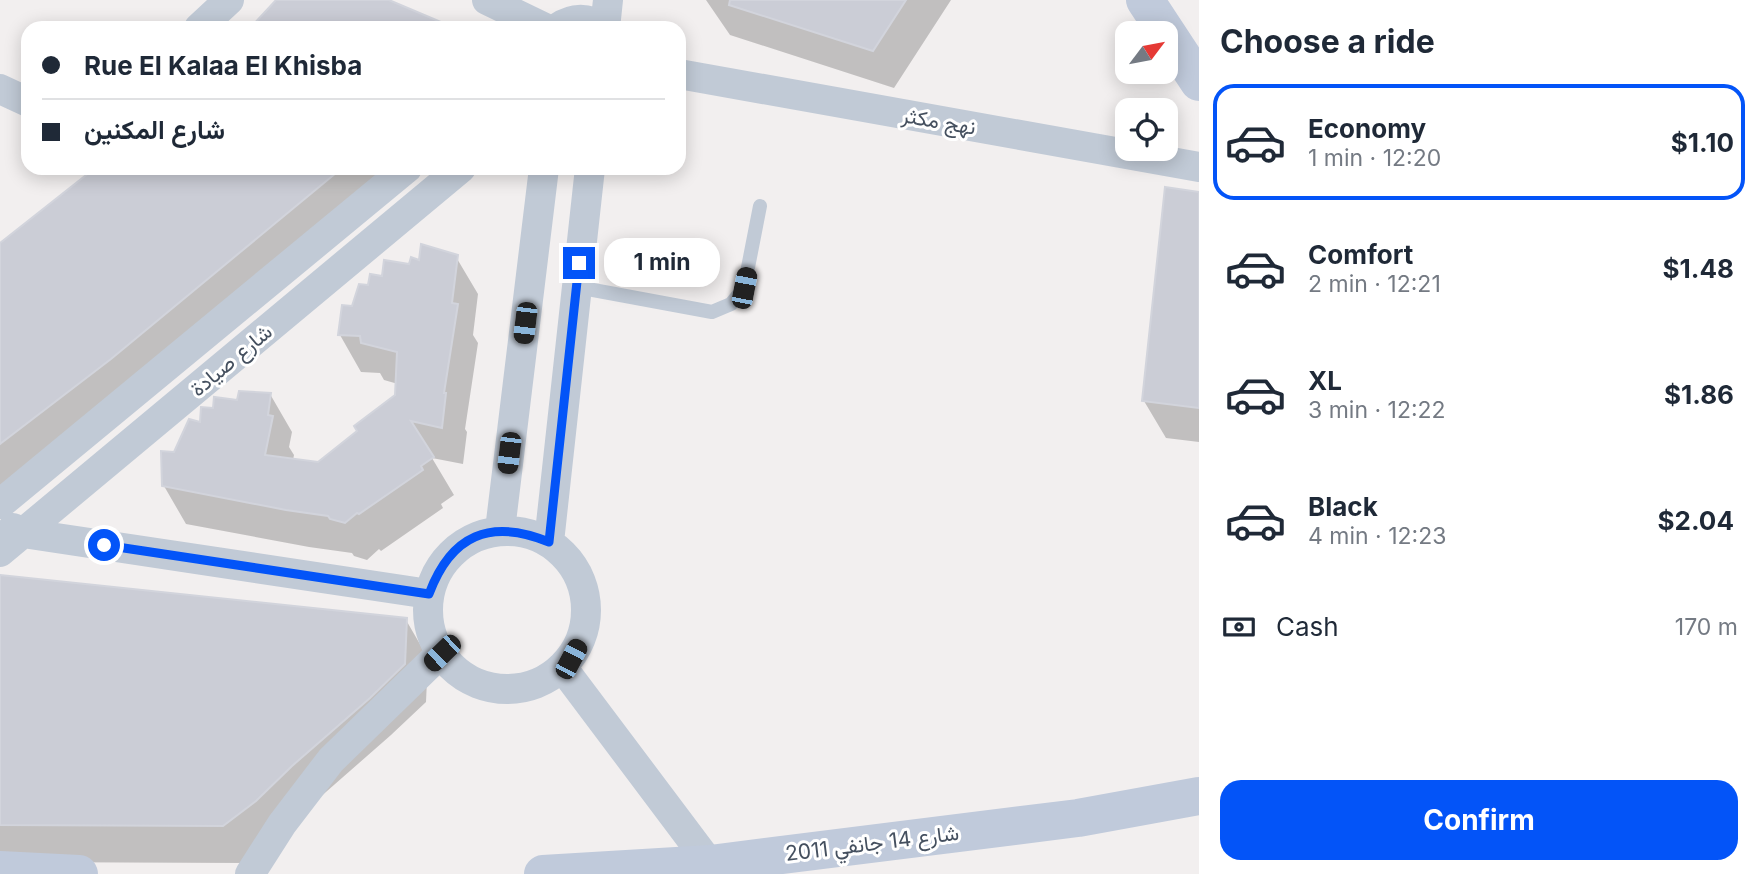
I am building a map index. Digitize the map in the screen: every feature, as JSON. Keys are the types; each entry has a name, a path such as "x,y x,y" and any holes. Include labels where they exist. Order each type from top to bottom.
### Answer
{"street":[{"path":"206,21 229,0"},
{"path":"487,0 555,21 589,21"},
{"path":"606,21 608,0"},
{"path":"1145,0 1199,82"},
{"name":"نهج مكثر","path":"686,75 1199,167"},
{"path":"0,89 21,99"},
{"name":"شارع صيادة","path":"0,504 399,175"},
{"name":"شارع صيادة","path":"0,552 12,528 452,175"},
{"path":"500,530 543,175"},
{"path":"549,542 589,175"},
{"path":"12,528 429,594"},
{"path":"500,530 525,532 549,542 568,558 582,582 587,608 584,635 571,659 551,677 527,688 500,690 474,682 451,667 436,645 428,619 429,594 438,570 454,550 475,537 500,530"},
{"path":"250,874 282,824 331,760 442,653"},
{"path":"562,667 710,869"},
{"name":"شارع 14 جانفي 2011","path":"543,874 710,869 1077,818 1199,796"},
{"path":"0,870 79,874"}],"lane":[{"path":"577,287 712,312 732,304 744,288 760,206"}],"building":[{"path":"276,0 389,0 438,21 256,21"},
{"path":"730,0 906,0 873,51 729,5"},
{"path":"86,175 334,175 111,359 0,444 0,243"},
{"path":"1165,187 1199,192 1199,408 1142,401"},
{"path":"421,244 458,255 452,303 458,304 444,393 442,428 411,421 434,457 421,466 423,470 345,523 328,516 162,486 161,451 174,452 189,419 200,422 201,407 213,408 214,397 237,400 239,391 271,393 268,415 273,416 265,455 318,462 357,431 354,426 395,395 397,352 361,343 360,336 338,335 342,305 352,306 359,284 368,285 370,274 382,276 384,260 409,264 411,257 419,260"},
{"path":"0,575 407,618 405,664 256,801 223,826 0,825"}],"route":[{"path":"104,545 429,594 438,570 454,550 475,537 500,530 525,532 549,542 579,263"}]}
